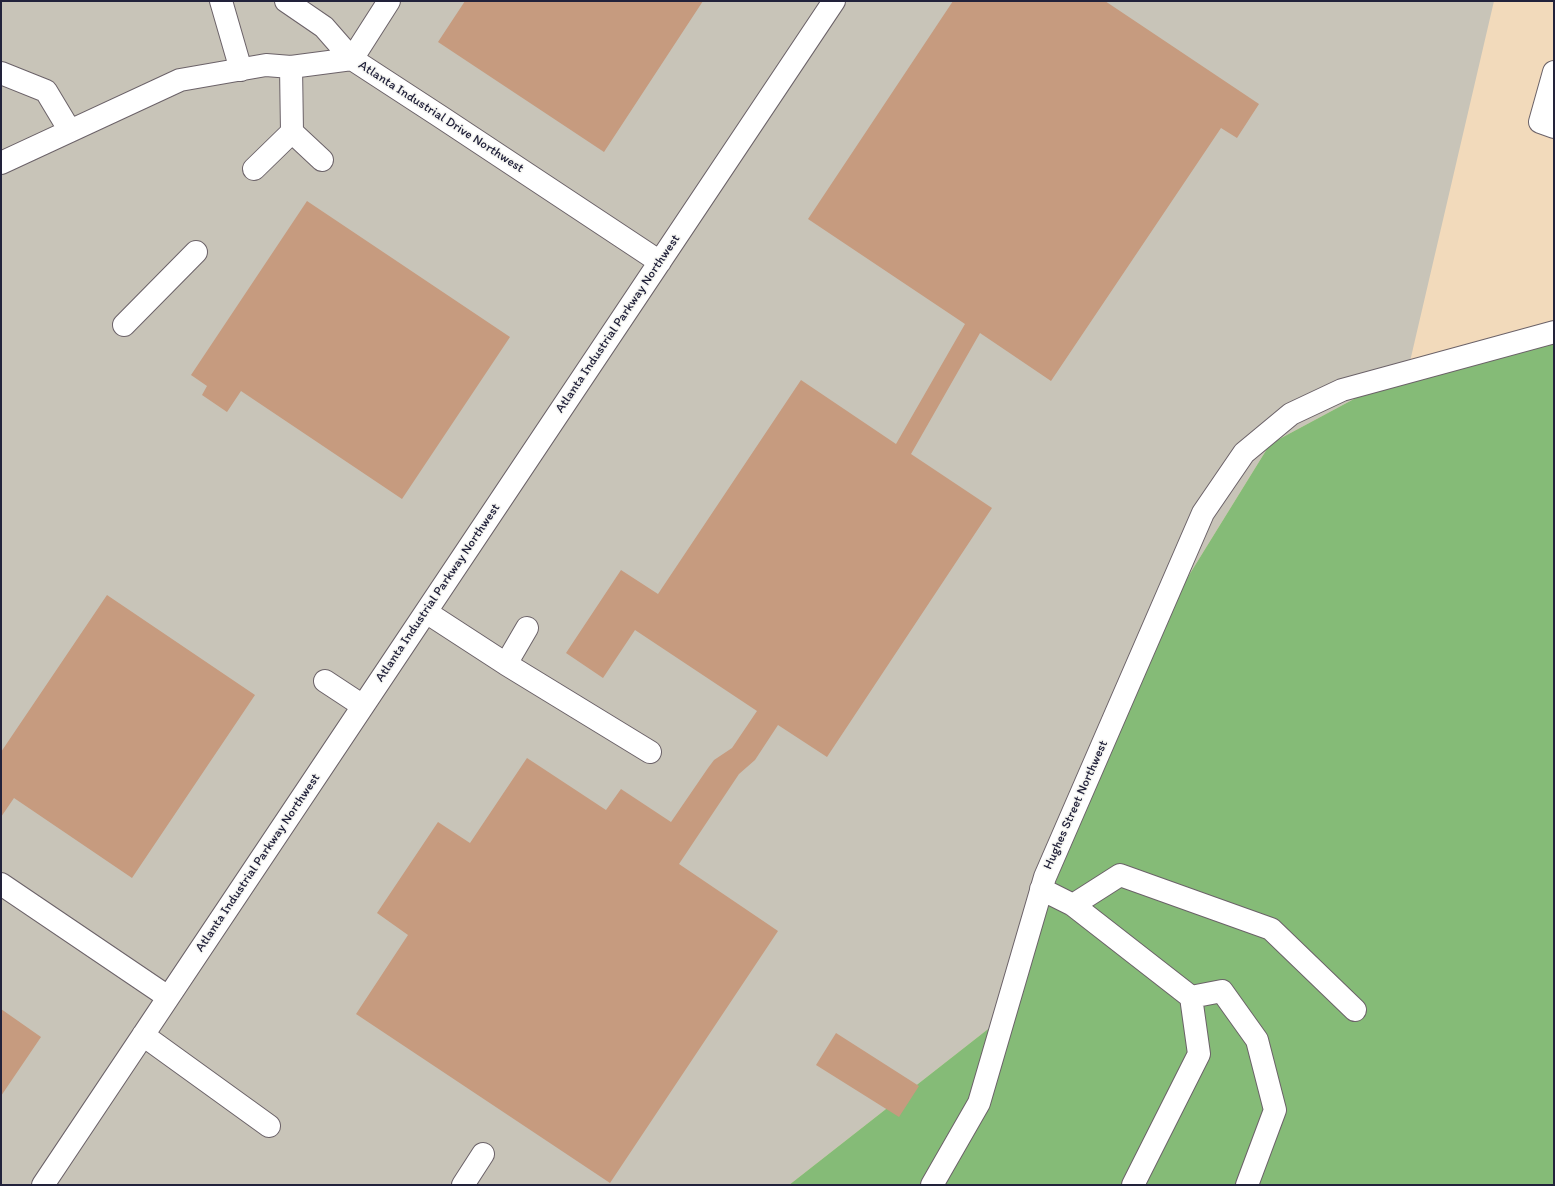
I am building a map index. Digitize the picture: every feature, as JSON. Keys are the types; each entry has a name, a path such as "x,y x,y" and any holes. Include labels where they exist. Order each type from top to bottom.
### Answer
{"street":[{"path":"220,1 241,70"},
{"path":"286,1 324,27 352,59 389,1"},
{"name":"Atlanta Industrial Parkway Northwest","path":"43,1185 834,1"},
{"name":"Atlanta Industrial Drive Northwest","path":"1,163 180,80 266,65 291,68 352,59 660,262"},
{"path":"291,68 292,132 322,160"},
{"path":"1554,72 1540,122 1554,127"},
{"path":"1,73 46,92 70,131"},
{"path":"254,169 292,132"},
{"path":"124,325 196,252"},
{"name":"Hughes Street Northwest","path":"932,1185 979,1103 1045,876 1203,513 1244,453 1291,414 1342,390 1554,332"},
{"path":"426,612 506,664 650,752"},
{"path":"506,664 528,628"},
{"path":"325,681 363,706"},
{"path":"1073,905 1120,875 1271,929 1355,1010"},
{"path":"1,884 168,997"},
{"path":"1041,889 1073,905 1191,997 1199,1054 1133,1185"},
{"path":"1191,997 1222,990 1257,1040 1275,1110 1247,1185"},
{"path":"143,1035 269,1126"},
{"path":"463,1185 483,1154"}],"shaded area":[{"path":"1,1 1494,1 1408,370 1270,444 1173,601 997,1022 789,1185 1,1185"}],"green space":[{"path":"1554,344 1554,1185 789,1185 997,1022 1173,601 1270,444 1408,370"}],"building":[{"path":"465,1 703,1 604,152 438,42"},
{"path":"953,1 1105,1 1259,104 1237,138 1221,128 1051,381 980,333 911,454 992,508 827,757 778,725 755,760 739,774 679,864 778,931 610,1183 356,1014 408,935 377,913 438,822 470,843 527,758 606,810 621,789 671,822 714,760 732,748 757,711 635,630 603,678 566,653 621,570 658,594 801,380 896,444 965,324 808,219"},
{"path":"307,201 510,337 402,499 241,391 227,412 202,395 207,386 191,375"},
{"path":"107,595 255,695 132,878 14,798 1,817 1,752"},
{"path":"1,1009 41,1037 1,1096"},
{"path":"836,1033 919,1086 899,1117 816,1065"}]}
